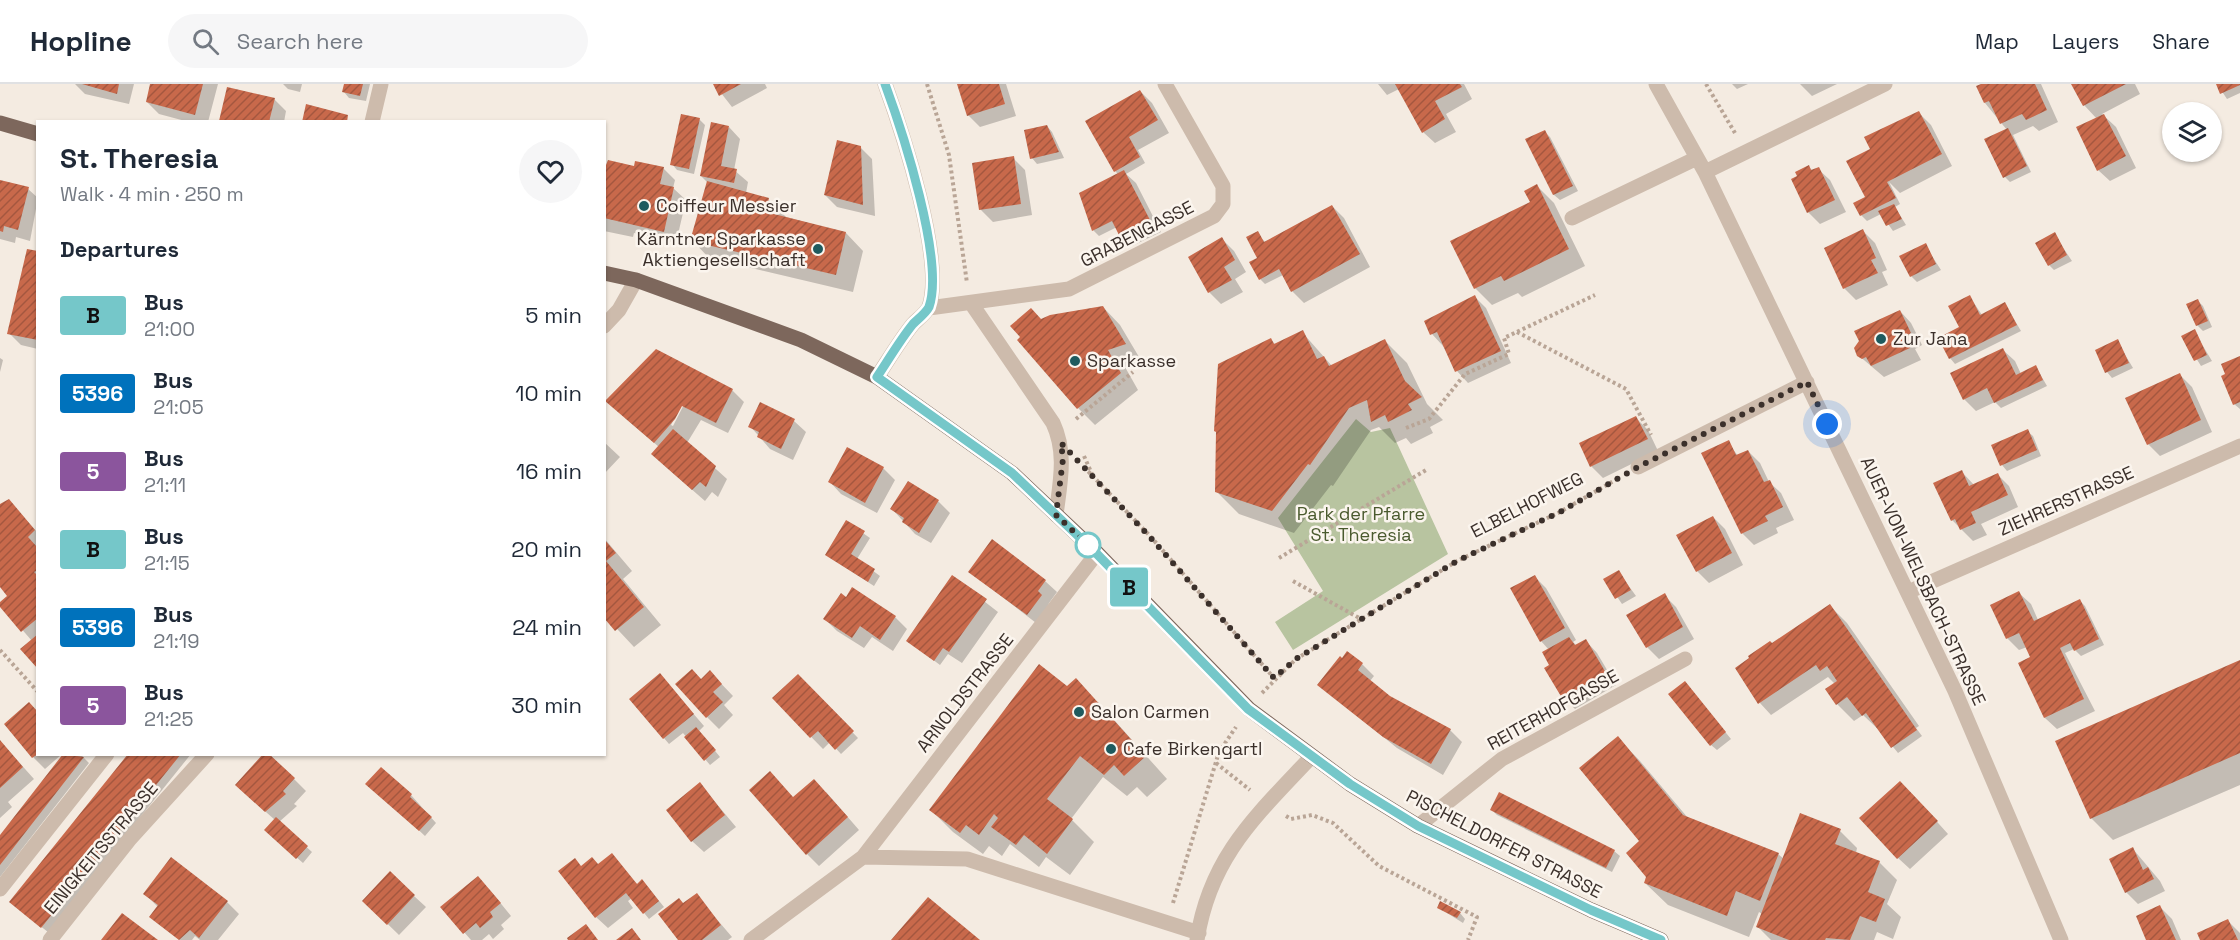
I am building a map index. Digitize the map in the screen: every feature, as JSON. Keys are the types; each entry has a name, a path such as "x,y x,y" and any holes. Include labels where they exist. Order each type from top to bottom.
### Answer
{"main road":[{"path":"0,123 36,133"},
{"name":"PISCHELDORFER STRASSE","path":"606,273 636,280 801,339 877,377 1012,473 1096,553 1248,709 1350,784 1418,826 1591,910 1661,940"}],"street":[{"path":"372,120 381,84"},
{"path":"877,377 913,324 928,308 931,273 929,242 905,140 885,84"},
{"name":"GRABENGASSE","path":"928,308 1069,289 1214,216 1223,204 1223,186 1165,84"},
{"name":"AUER-VON-WELSBACH-STRASSE","path":"1656,84 1705,172 1955,691 2061,940"},
{"path":"1705,172 1885,84"},
{"path":"1572,218 1697,158"},
{"path":"606,324 619,310 636,280"},
{"path":"970,303 1053,423 1061,443 1063,459 1056,515"},
{"path":"1638,467 1807,382"},
{"name":"ZIEHRERSTRASSE","path":"1908,592 2240,446"},
{"name":"ARNOLDSTRASSE","path":"751,940 863,857 1096,553"},
{"name":"REITERHOFGASSE","path":"1418,826 1502,759 1685,659"},
{"path":"0,889 105,756"},
{"name":"EINIGKEITSSTRASSE","path":"50,940 129,840 205,756"},
{"path":"863,857 967,860 1167,922 1198,937 1215,875 1237,837 1312,756"}],"path":[{"path":"927,84 949,156 970,303"},
{"path":"1706,84 1746,152"},
{"path":"1406,428 1429,419 1465,374 1509,354 1504,338 1596,296"},
{"path":"1516,332 1626,389 1662,455"},
{"path":"1078,428 1076,419 1133,372"},
{"path":"1061,443 1094,477"},
{"path":"1082,446 1094,477"},
{"name":"ELBELHOFWEG","path":"1094,477 1274,678 1296,659 1457,561 1560,512 1638,467"},
{"path":"1279,558 1426,470"},
{"path":"1293,581 1362,619"},
{"path":"0,650 36,690"},
{"path":"1167,922 1219,752 1248,709"},
{"path":"1216,763 1267,804 1291,819 1312,815 1333,823 1379,866 1477,917 1468,940"}],"green space":[{"name":"Park der Pfarre St. Theresia","path":"1356,419 1371,432 1390,428 1448,554 1293,650 1275,622 1323,591 1278,518"}],"building":[{"path":"82,84 119,84 117,94"},
{"path":"150,84 203,84 195,115 146,102"},
{"path":"344,84 363,84 360,96 342,92"},
{"path":"713,84 741,84 719,96"},
{"path":"957,84 999,84 1005,104 967,116"},
{"path":"1395,84 1460,84 1462,87 1435,101 1445,119 1422,133"},
{"path":"1981,84 2035,84 2047,110 2026,120 2022,114 2000,124 1989,101 1984,103 1976,86"},
{"path":"2071,84 2126,84 2083,106"},
{"path":"2216,84 2240,84 2240,85 2220,94"},
{"path":"227,87 275,98 270,120 219,120"},
{"path":"1140,90 1158,120 1129,137 1140,157 1114,172 1085,121"},
{"path":"306,104 348,115 347,120 302,120"},
{"path":"1919,111 1942,154 1887,182 1896,198 1860,216 1853,203 1865,197 1846,161 1870,149 1864,137"},
{"path":"681,114 700,118 689,169 670,165"},
{"path":"2104,114 2126,156 2097,171 2076,127"},
{"path":"711,122 729,126 721,166 737,169 734,183 700,176"},
{"path":"1047,125 1059,152 1030,159 1024,130"},
{"path":"2008,128 2027,166 2003,178 1984,139"},
{"path":"1545,130 1573,186 1553,195 1525,139"},
{"path":"837,140 861,146 863,205 824,195"},
{"path":"1014,156 1021,204 979,210 972,163"},
{"path":"608,160 634,166 635,161 664,167 660,184 674,187 664,232 606,218 606,165"},
{"path":"1809,165 1811,170 1819,167 1835,200 1807,213 1791,179 1797,176 1795,172"},
{"path":"1124,170 1150,220 1119,235 1112,221 1092,231 1079,193"},
{"path":"0,180 29,187 18,230 4,226 3,232 0,231"},
{"path":"707,181 769,198 766,212 846,232 836,275 690,241"},
{"path":"1537,184 1569,249 1504,281 1501,276 1474,289 1450,241 1530,202 1524,191"},
{"path":"1894,204 1902,219 1886,226 1878,211"},
{"path":"1332,205 1360,254 1291,292 1279,269 1259,280 1249,262 1257,258 1246,237 1258,231 1264,242"},
{"path":"1863,229 1876,258 1871,260 1878,273 1843,289 1824,248"},
{"path":"2055,232 2067,255 2048,266 2035,243"},
{"path":"1222,237 1235,260 1224,267 1232,280 1208,293 1188,257"},
{"path":"1926,243 1936,264 1910,277 1899,256"},
{"path":"27,249 36,251 36,340 7,334"},
{"path":"1475,295 1501,351 1455,372 1437,332 1430,335 1424,321"},
{"path":"1970,295 1980,315 2005,302 2017,325 1949,359 1938,338 1959,327 1948,306"},
{"path":"2198,299 2208,321 2196,326 2186,304"},
{"name":"Sparkasse","path":"1103,306 1126,344 1108,350 1121,373 1077,409 1017,340 1020,337 1010,326 1031,308 1041,319 1050,315"},
{"name":"Zur Jana","path":"1900,310 1911,333 1904,337 1910,348 1871,366 1866,357 1862,359 1857,356 1854,348 1859,341 1854,331"},
{"path":"2195,329 2207,355 2194,361 2181,336"},
{"path":"1303,330 1317,359 1324,356 1329,366 1385,339 1405,381 1422,397 1408,404 1412,410 1388,422 1385,415 1371,422 1367,400 1349,408 1310,465 1308,464 1272,511 1215,492 1216,432 1214,431 1218,364 1271,338 1274,344"},
{"path":"2118,339 2129,363 2105,373 2095,350"},
{"path":"2003,348 2016,375 2036,365 2043,380 1994,403 1987,388 1963,400 1950,373"},
{"path":"656,349 733,389 716,423 682,406 675,419 654,443 606,400"},
{"path":"2240,356 2240,402 2233,405 2221,376 2225,374 2221,364"},
{"path":"2180,373 2201,420 2147,445 2125,398"},
{"path":"760,402 795,419 781,449 757,437 759,432 748,427"},
{"path":"1636,416 1648,439 1590,467 1579,443"},
{"path":"673,429 716,466 706,487 700,482 692,490 651,454"},
{"path":"2028,429 2037,450 2000,466 1991,445"},
{"path":"1729,440 1736,455 1748,450 1764,482 1770,480 1783,507 1765,516 1768,521 1741,534 1701,453"},
{"path":"847,447 884,467 865,503 828,482"},
{"path":"1962,470 1969,486 1998,473 2008,495 1971,512 1976,523 1960,530 1955,519 1951,521 1933,483"},
{"path":"908,481 939,500 919,533 902,522 904,518 890,509"},
{"path":"9,499 35,530 28,537 36,546 36,571 34,572 36,574 36,620 21,632 0,607 0,602 7,596 0,587 0,504"},
{"path":"1713,516 1732,553 1696,572 1676,535"},
{"path":"846,520 865,531 851,554 875,569 868,582 825,555"},
{"path":"992,539 1046,580 1038,591 1042,595 1027,615 968,572"},
{"path":"606,541 616,553 606,561"},
{"path":"606,561 644,607 615,631 606,620"},
{"path":"1619,570 1631,590 1615,599 1603,579"},
{"path":"952,575 987,599 949,652 943,648 934,661 906,641"},
{"path":"1535,575 1565,628 1540,642 1510,588"},
{"path":"852,587 896,616 880,640 860,626 852,638 823,619 841,593 846,597"},
{"path":"2019,591 2034,621 2080,599 2099,639 2074,651 2070,643 2060,648 2084,699 2044,718 2018,663 2030,657 2019,633 2006,639 1990,605"},
{"path":"1665,593 1683,627 1646,648 1626,615"},
{"path":"1830,604 1917,730 1891,748 1866,713 1862,716 1847,697 1836,705 1825,689 1837,681 1827,666 1820,671 1816,665 1758,704 1735,668 1770,641 1772,643"},
{"path":"36,636 36,667 20,649"},
{"path":"1569,637 1575,645 1586,639 1606,673 1562,698 1544,668 1549,665 1542,652"},
{"path":"1347,651 1363,663 1358,670 1390,696 1451,729 1431,764 1383,737 1317,685 1340,656 1342,658"},
{"path":"2240,660 2240,753 2090,819 2055,741"},
{"path":"1039,664 1067,686 1076,678 1146,756 1124,776 1114,765 1104,775 1080,756 1047,799 1073,819 1047,854 1024,835 1016,845 991,827 998,818 994,814 979,835 966,825 960,833 929,810"},
{"path":"692,669 701,679 710,670 722,684 713,692 723,702 706,718 675,684"},
{"path":"660,673 694,714 663,739 629,699"},
{"path":"798,674 854,731 835,750 818,731 810,738 772,698"},
{"path":"1685,681 1726,732 1710,746 1668,694"},
{"path":"29,702 36,710 36,755 32,758 4,724"},
{"path":"696,727 716,750 704,761 684,737"},
{"path":"1618,736 1683,815 1779,853 1760,901 1736,891 1727,916 1644,883 1646,877 1626,853 1639,841 1579,768"},
{"path":"0,740 23,767 0,788"},
{"path":"61,756 84,757 0,865 0,835"},
{"path":"126,756 179,756 41,928 9,902"},
{"path":"261,756 271,756 295,778 283,791 286,794 265,812 235,785"},
{"path":"381,767 412,794 410,797 432,817 419,831 365,784"},
{"path":"770,771 793,797 814,779 848,817 806,855 749,790"},
{"path":"1900,781 1938,821 1897,859 1859,818"},
{"path":"700,782 725,815 691,842 666,810"},
{"path":"1499,792 1615,850 1606,868 1490,810"},
{"path":"1800,813 1841,829 1835,844 1880,861 1868,892 1885,899 1876,922 1860,916 1850,940 1826,938 1825,940 1789,940 1756,927"},
{"path":"276,817 308,846 296,859 264,830"},
{"path":"2133,847 2143,870 2148,867 2154,879 2125,893 2109,859"},
{"path":"612,853 637,884 642,879 659,901 643,914 626,893 595,918 558,871 575,858 581,866 592,857 598,864"},
{"path":"171,857 228,901 199,938 190,930 179,940 149,917 158,905 143,894"},
{"path":"390,871 415,895 387,925 362,901"},
{"path":"478,876 501,903 490,912 493,917 480,928 476,923 463,934 440,907"},
{"path":"697,893 721,925 702,940 678,940 658,914 679,898 683,903"},
{"path":"928,897 980,940 891,940"},
{"path":"1440,901 1461,912 1457,918 1437,908"},
{"path":"2160,905 2176,940 2146,940 2136,916"},
{"path":"122,913 158,940 101,940"},
{"path":"2228,919 2238,940 2200,940 2197,933"},
{"path":"586,924 598,940 568,940 567,938"},
{"path":"632,928 641,940 616,940"}],"bus line":[{"name":"B","path":"885,84 905,140 929,242 931,273 928,308 913,324 877,377 1012,473 1096,553 1248,709 1350,784 1418,826 1591,910 1661,940"}],"place":[{"name":"Coiffeur Messier","path":"644,206"},
{"name":"Kärntner Sparkasse Aktiengesellschaft","path":"818,249"},
{"name":"Zur Jana","path":"1881,339"},
{"name":"Sparkasse","path":"1075,361"},
{"name":"Salon Carmen","path":"1079,712"},
{"name":"Cafe Birkengartl","path":"1111,749"}],"route":[{"path":"1088,545 1056,515 1063,459 1061,443 1150,537 1274,678 1296,659 1457,561 1560,512 1638,467 1807,382 1827,424"}]}
